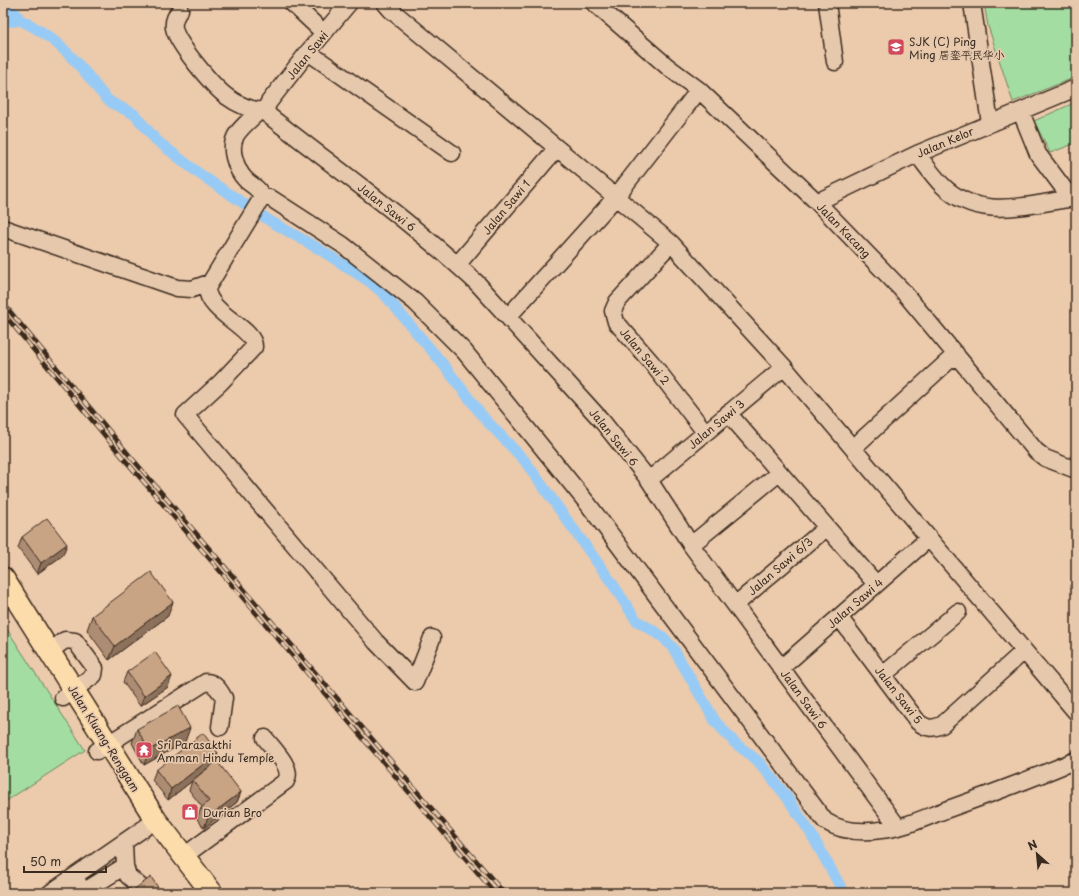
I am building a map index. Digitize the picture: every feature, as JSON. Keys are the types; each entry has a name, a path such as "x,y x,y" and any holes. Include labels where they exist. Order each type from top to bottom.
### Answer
{"main road":[{"name":"Jalan Kluang-Renggam","path":"3,578 50,651 69,694"},
{"name":"Jalan Kluang-Renggam","path":"3,604 69,694 102,748 152,823 193,893"},
{"name":"Jalan Kluang-Renggam","path":"152,823 184,856 212,893"}],"street":[{"path":"292,3 324,33"},
{"name":"Jalan Sawi","path":"257,205 258,189 248,183 235,164 232,142 237,133 264,110 308,52 349,3"},
{"path":"385,3 391,10 556,149 671,243 784,367 928,539 1076,712"},
{"name":"Jalan Kacang","path":"594,3 668,67 699,90 817,202 901,289 1036,451 1045,458 1076,470"},
{"path":"827,3 835,62"},
{"path":"972,3 990,123"},
{"name":"Jalan Sawi 6","path":"180,10 176,17 174,26 177,35 198,65 224,94 245,106 264,110 424,236 457,265 508,317 602,421 649,480 691,545 898,827"},
{"path":"308,52 452,153"},
{"name":"Jalan Kelor","path":"817,202 917,154 1076,88"},
{"path":"508,317 615,198 699,90"},
{"path":"917,154 942,185 963,200 985,208 1020,207 1074,198 1038,154 1021,112"},
{"name":"Jalan Sawi 1","path":"457,265 556,149"},
{"path":"432,638 415,682 376,642 185,415 220,383 254,347 254,343 248,334 209,300 207,288 257,205 267,196 343,246 415,302 464,351 588,504 825,821 835,828 864,832 898,827 1030,780 1076,760"},
{"path":"3,228 177,288 192,289 209,283"},
{"name":"Jalan Sawi 2","path":"671,243 617,302 613,312 616,322 651,362 705,432"},
{"path":"853,448 956,354"},
{"name":"Jalan Sawi 3","path":"649,480 784,367"},
{"path":"728,413 876,584"},
{"path":"691,545 779,473"},
{"name":"Jalan Sawi 6/3","path":"735,605 826,528"},
{"name":"Jalan Sawi 4","path":"781,668 928,539"},
{"path":"883,675 958,612"},
{"name":"Jalan Sawi 5","path":"839,617 918,722 925,728 934,729 942,724 1024,651"},
{"path":"50,651 65,640 75,641 94,668 94,675 69,694"},
{"path":"102,748 206,682 210,682 217,688 224,698 220,727"},
{"path":"184,856 286,781 288,777 288,769 265,738"},
{"path":"50,893 152,823"},
{"path":"124,843 125,866 128,876 148,893"},
{"path":"75,877 84,892 125,866"}],"green space":[{"path":"984,3 1076,3 1076,77 1013,102 988,26"},
{"path":"1076,102 1076,143 1050,153 1034,121"},
{"path":"3,623 85,750 3,803"}],"building":[{"path":"47,518 67,544 41,563 22,537"},
{"path":"151,572 173,602 115,646 92,616"},
{"path":"155,652 172,676 144,696 127,672"},
{"path":"178,706 190,728 149,750 137,729"},
{"path":"203,733 218,753 171,789 156,770"},
{"path":"217,761 241,792 208,817 201,808 209,801 193,780"},
{"path":"151,877 161,892 160,893 129,893"}],"waterway":[{"path":"3,14 13,17"},
{"path":"13,17 24,21 52,39 76,62 107,99 134,114 156,140 201,175 270,221 319,249 370,282 384,294 442,363 484,418 524,460 612,583 636,620 663,637 673,648 715,721 735,743 758,761 786,796 810,832 844,893"}],"railway":[{"path":"3,303 130,456 504,893"},
{"path":"3,313 125,460 495,893"}],"place":[{"name":"SJK (C) Ping Ming 居銮平民华小","path":"896,47"},
{"name":"Sri Parasakthi Amman Hindu Temple","path":"144,750"},
{"name":"Durian Bro","path":"190,812"}]}
